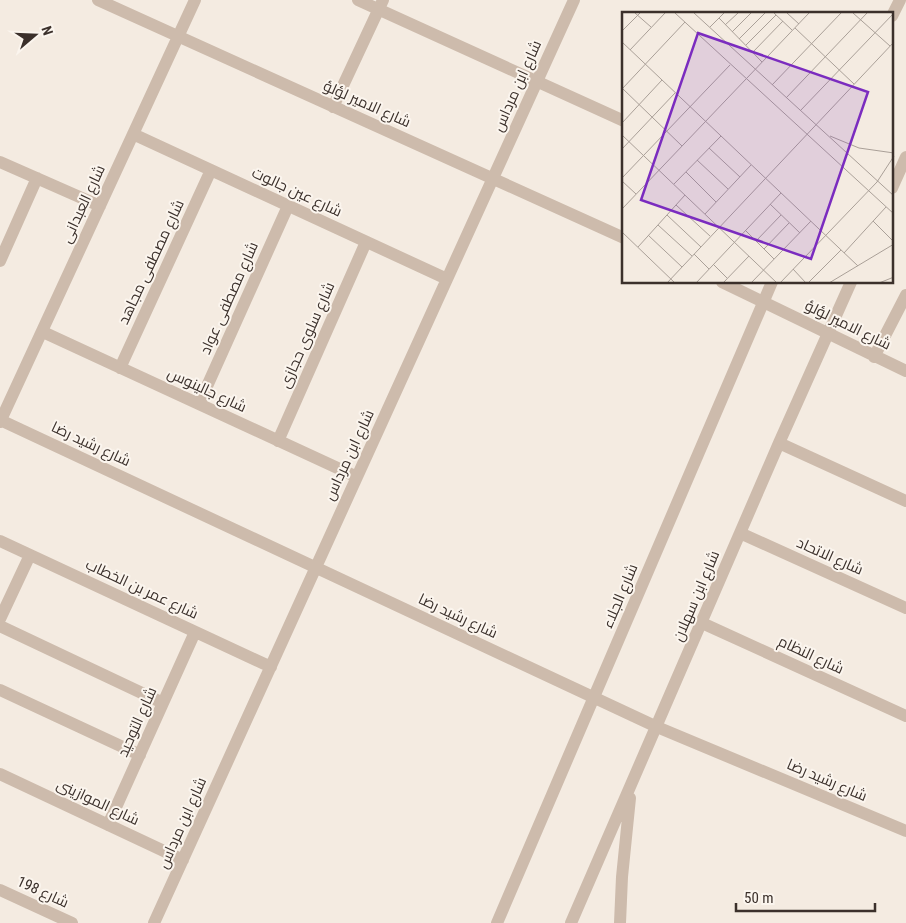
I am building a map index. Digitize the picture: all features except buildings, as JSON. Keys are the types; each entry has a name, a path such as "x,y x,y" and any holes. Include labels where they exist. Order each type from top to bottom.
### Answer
{"street":[{"name":"شارع الامير لؤلؤ","path":"98,0 622,237"},
{"name":"شارع العبدانى","path":"0,421 43,332 194,0"},
{"path":"358,0 381,5 622,120"},
{"name":"شارع ابن مرداس","path":"154,923 574,0"},
{"path":"894,12 900,0"},
{"path":"334,107 381,5"},
{"name":"شارع عين جالوت","path":"133,134 447,279"},
{"path":"894,184 906,157"},
{"path":"0,162 100,206"},
{"name":"شارع مصطفى مجاهد","path":"120,368 211,170"},
{"path":"0,261 37,178"},
{"name":"شارع مصطفى عواد","path":"199,404 288,206"},
{"name":"شارع سلوى حجازى","path":"278,441 366,242"},
{"name":"شارع الامير لؤلؤ","path":"726,284 906,371"},
{"name":"شارع الجلاء","path":"497,923 771,284"},
{"name":"شارع ابن سهلان","path":"571,923 779,443 850,284"},
{"path":"874,357 906,295"},
{"name":"شارع جالينوس","path":"43,332 357,477"},
{"name":"شارع رشيد رضا","path":"0,421 657,727 906,831"},
{"path":"779,443 906,502"},
{"name":"شارع الاتحاد","path":"740,533 906,608"},
{"name":"شارع عمر بن الخطاب","path":"0,542 271,667"},
{"path":"0,619 30,555"},
{"name":"شارع النظام","path":"702,623 906,716"},
{"path":"0,626 163,703"},
{"name":"شارع التوحيد","path":"108,825 195,632"},
{"path":"0,690 140,755"},
{"name":"شارع الموازينى","path":"0,774 183,860"},
{"path":"620,923 622,877 631,787"},
{"name":"شارع 198","path":"0,890 72,923"}]}
